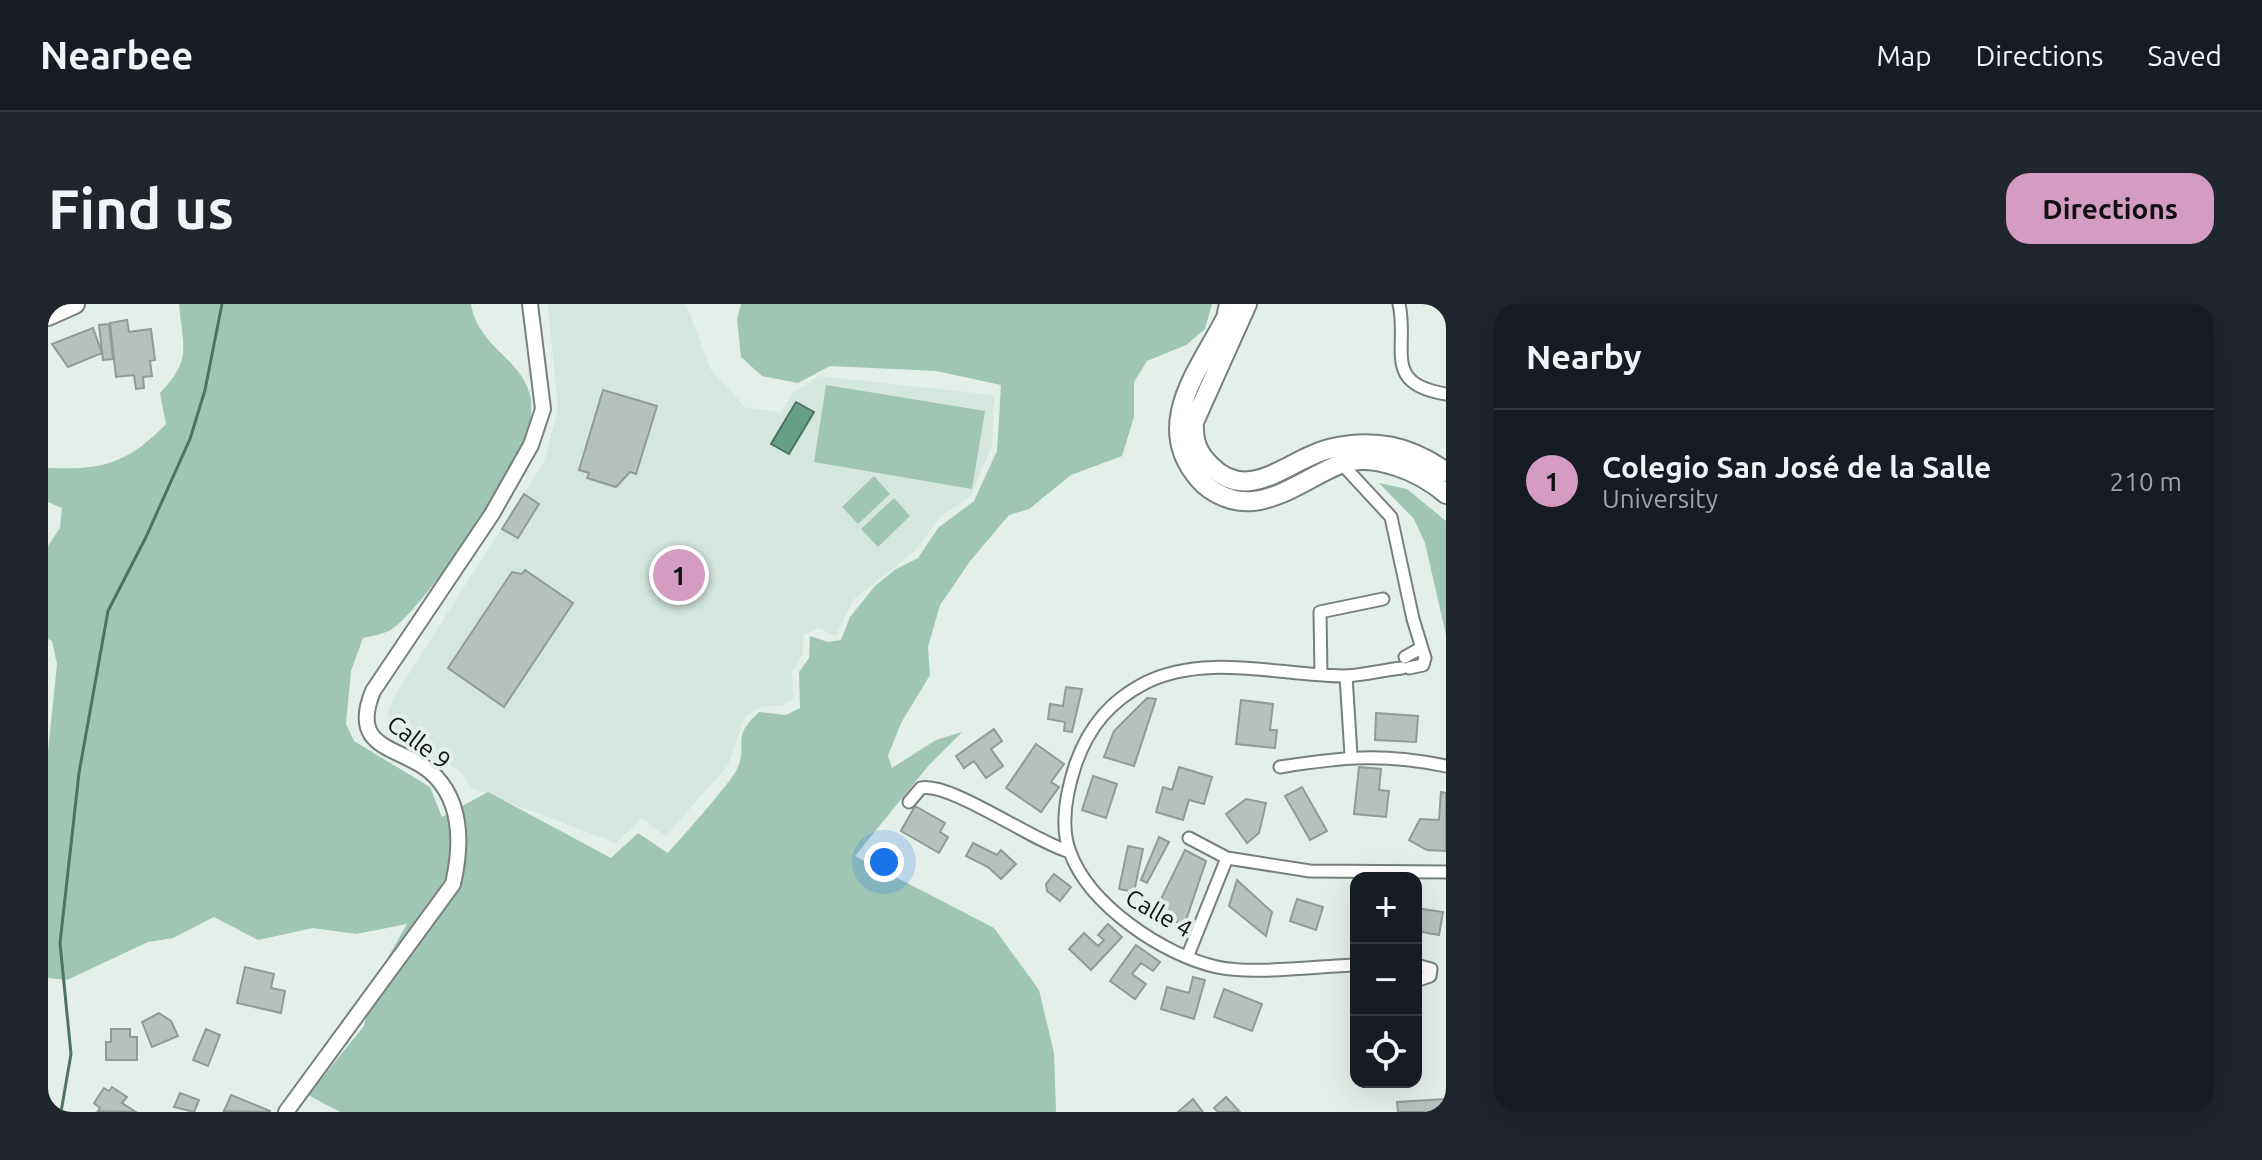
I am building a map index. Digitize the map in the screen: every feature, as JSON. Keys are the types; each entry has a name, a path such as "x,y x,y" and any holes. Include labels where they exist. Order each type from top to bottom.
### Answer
{"main road":[{"path":"48,316 75,304"},
{"path":"1229,304 1226,318 1181,406 1176,431 1187,467 1204,485 1240,501 1257,501 1341,463 1394,466 1415,473 1446,494"},
{"path":"1247,304 1194,422 1193,438 1199,452 1220,476 1240,483 1265,478 1327,449 1361,445 1393,445 1421,453 1446,472"}],"street":[{"name":"Calle 9","path":"286,1112 453,884 460,853 451,803 438,779 427,769 376,742 369,733 366,712 373,691 498,505 531,445 543,409 530,304"},
{"path":"1399,304 1399,357 1408,378 1419,389 1446,394"},
{"name":"Calle 4","path":"1341,463 1391,517 1421,648 1403,663 1346,676 1243,669 1188,670 1146,682 1111,705 1085,737 1070,781 1064,817 1070,852 1108,910 1144,935 1217,967 1350,965"},
{"path":"1321,675 1320,612 1383,599"},
{"path":"1346,676 1351,755"},
{"path":"1280,767 1351,755 1407,758 1446,766"},
{"path":"909,802 921,788 932,788 978,807 1039,841 1070,852"},
{"path":"1189,838 1227,858 1310,871 1446,872"},
{"path":"1188,955 1227,858"},
{"path":"1422,967 1431,969 1430,976 1422,979"}],"shaded area":[{"path":"179,304 471,304 482,332 526,385 531,399 529,429 491,503 426,594 392,629 363,638 351,671 346,724 354,741 430,787 442,817 488,792 611,858 638,833 668,853 734,774 741,758 742,734 750,721 759,712 786,715 800,708 799,672 809,658 810,636 828,642 841,640 850,617 875,586 896,569 918,558 938,528 974,501 997,451 1001,385 936,371 830,366 798,383 762,376 741,357 737,319 741,304 1212,304 1205,329 1186,345 1147,361 1134,382 1134,417 1122,456 1071,475 1029,509 1009,515 971,560 940,605 928,647 930,675 901,723 888,756 892,768 936,740 962,732 929,765 855,856 994,928 1039,990 1054,1053 1056,1112 340,1112 308,1095 364,1026 374,982 407,924 356,934 313,928 258,940 214,917 173,938 148,942 67,980 48,978 48,751 57,664 52,641 48,639 48,546 60,528 62,508 48,502 48,468 84,468 113,462 139,448 166,424 160,393 177,371 183,353"},
{"path":"548,304 686,304 711,370 746,408 781,412 793,393 819,376 994,395 992,446 970,497 941,516 915,551 853,600 836,636 818,628 804,635 802,656 792,671 794,698 782,706 762,706 745,716 728,765 666,836 642,819 616,843 471,788 459,770 419,751 394,730 388,714 394,697 544,462 558,410"},
{"path":"826,385 985,411 972,489 814,462"},
{"path":"796,402 814,412 789,454 771,444"},
{"path":"874,476 890,494 858,524 842,507"},
{"path":"1379,483 1407,489 1446,521 1446,635 1425,543 1414,519"},
{"path":"894,498 910,516 878,547 861,529"}],"building":[{"path":"127,320 129,332 151,329 155,360 150,361 152,376 143,377 144,388 136,389 134,375 116,377 110,323"},
{"path":"109,324 113,359 103,360 99,325"},
{"path":"93,328 102,353 68,367 52,344"},
{"path":"603,390 657,406 636,474 630,472 616,487 587,478 589,473 579,470"},
{"path":"524,494 539,504 518,538 502,529"},
{"path":"525,570 573,603 504,707 448,668 512,572 522,574"},
{"path":"1066,687 1082,689 1072,732 1064,731 1065,722 1048,719 1050,704 1063,706"},
{"path":"1147,698 1156,699 1134,766 1104,757 1114,731"},
{"path":"1241,700 1273,704 1270,730 1277,730 1275,748 1236,744"},
{"path":"1376,713 1418,716 1416,742 1375,740"},
{"path":"994,729 1002,741 991,749 1003,766 986,778 974,761 964,768 956,756"},
{"path":"1036,744 1064,764 1051,782 1059,787 1041,812 1006,788"},
{"path":"1179,767 1212,777 1204,804 1189,800 1183,820 1156,812 1163,787 1172,790"},
{"path":"1359,767 1381,769 1379,790 1389,791 1386,817 1354,814"},
{"path":"1093,776 1117,784 1106,818 1082,810"},
{"path":"1302,787 1327,831 1310,840 1285,796"},
{"path":"1441,792 1446,793 1446,851 1427,850 1409,840 1420,819 1439,820"},
{"path":"1246,799 1266,803 1259,833 1247,843 1226,814"},
{"path":"915,806 945,823 940,832 948,837 939,853 901,831"},
{"path":"1159,837 1169,842 1147,883 1141,880"},
{"path":"973,843 997,855 1001,850 1016,864 1001,879 988,867 966,856"},
{"path":"1128,846 1143,849 1134,892 1119,889"},
{"path":"1185,850 1206,861 1184,926 1155,911"},
{"path":"1054,874 1071,887 1060,901 1047,891 1046,884"},
{"path":"1237,880 1272,912 1266,936 1229,906"},
{"path":"1297,899 1323,907 1316,930 1290,921"},
{"path":"1422,909 1443,912 1439,935 1422,932"},
{"path":"1108,924 1122,937 1091,970 1069,949 1084,933 1098,946 1104,940 1098,935"},
{"path":"1136,945 1160,962 1153,971 1141,963 1132,974 1146,984 1135,999 1110,981"},
{"path":"245,967 274,974 271,988 285,991 281,1013 237,1003"},
{"path":"1193,977 1205,980 1194,1019 1161,1009 1167,987 1189,993"},
{"path":"1224,989 1262,1004 1252,1031 1214,1017"},
{"path":"159,1013 171,1021 178,1036 152,1047 142,1022"},
{"path":"111,1029 130,1029 130,1037 137,1037 137,1060 106,1060 106,1042 111,1042"},
{"path":"206,1029 220,1035 208,1066 193,1060"},
{"path":"112,1087 127,1097 122,1103 136,1112 98,1111 100,1108 94,1103 104,1088 109,1091"},
{"path":"180,1093 199,1100 194,1112 174,1107"},
{"path":"231,1095 270,1111 270,1112 224,1111"},
{"path":"1226,1097 1240,1112 1218,1112 1214,1108"},
{"path":"1193,1099 1203,1112 1178,1112"},
{"path":"1446,1099 1446,1112 1398,1112 1397,1102"}],"waterway":[{"path":"61,1112 71,1054 60,943 79,773 108,611 146,537 190,439 205,390 222,304"}],"place":[{"name":"Colegio San José de la Salle","path":"679,575"}]}
